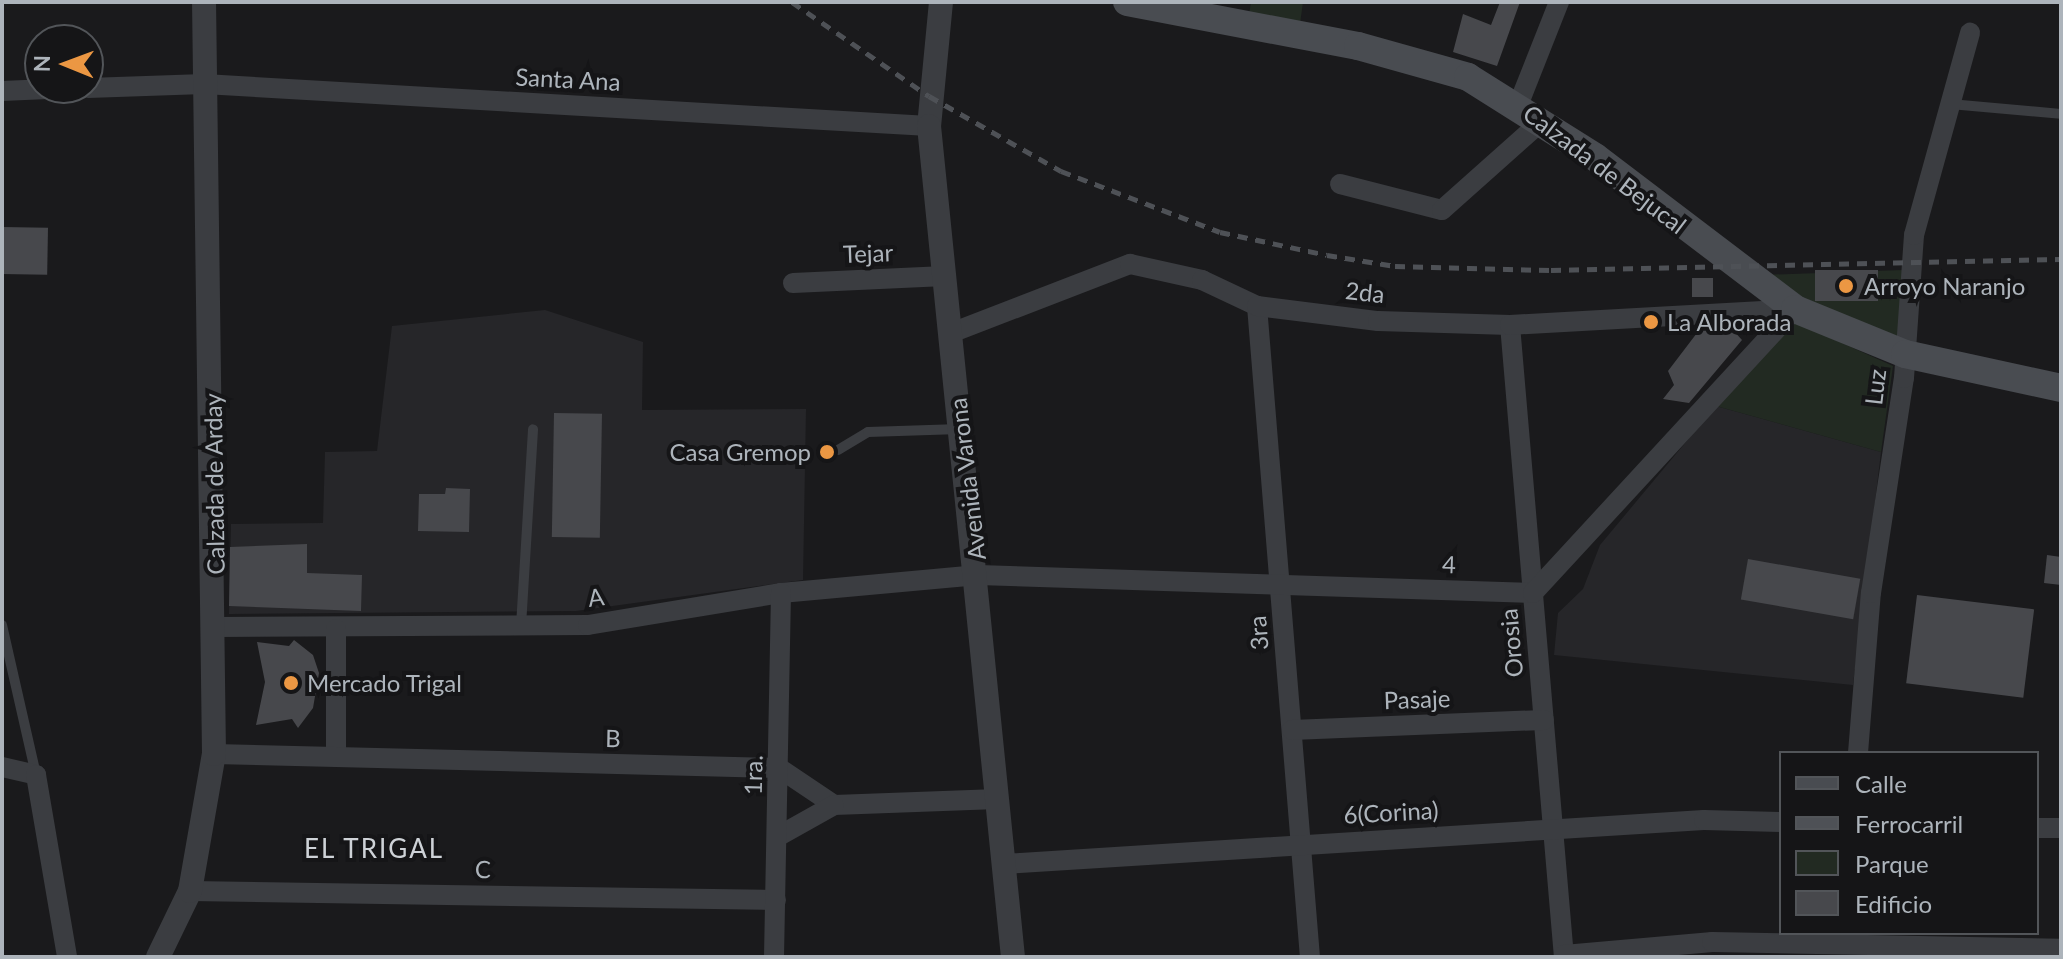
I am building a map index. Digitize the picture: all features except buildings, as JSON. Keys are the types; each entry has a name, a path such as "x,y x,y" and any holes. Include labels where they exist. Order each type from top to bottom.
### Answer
{"main road":[{"name":"Calzada de Bejucal","path":"1127,2 1425,63 1519,103 1795,309 1905,354 2061,388"}],"street":[{"name":"Calzada de Arday","path":"158,957 190,891 214,754 217,627 204,2"},
{"name":"Avenida Varona","path":"941,2 929,126 978,575 1013,957"},
{"path":"1519,103 1559,2"},
{"name":"Luz","path":"1858,751 1871,593 1905,354 1914,235 1970,33"},
{"name":"Santa Ana","path":"104,87 204,84 929,126"},
{"path":"2,91 24,90"},
{"path":"1340,184 1442,210 1543,120"},
{"name":"2da","path":"951,333 1130,264 1202,280 1257,306 1378,321 1510,325 1795,309"},
{"name":"Tejar","path":"793,283 945,276"},
{"name":"3ra","path":"1257,306 1310,957"},
{"path":"1533,593 1795,309"},
{"name":"Orosia","path":"1510,325 1564,956"},
{"name":"A","path":"217,627 336,629 588,625 781,593 978,575"},
{"name":"4","path":"978,575 1533,593"},
{"name":"1ra.","path":"774,957 781,593"},
{"path":"336,629 336,757"},
{"name":"Pasaje","path":"1292,730 1544,720"},
{"name":"B","path":"214,754 779,768"},
{"path":"2,767 36,775 67,957"},
{"path":"779,768 834,805"},
{"path":"777,837 834,805 998,799"},
{"name":"6(Corina)","path":"1004,864 1300,842 1779,822"},
{"path":"2039,828 2061,828"},
{"name":"C","path":"190,891 776,900"},
{"path":"1564,956 1712,942 2061,949"}],"lane":[{"path":"1950,104 2061,114"},
{"path":"521,626 533,429"},
{"path":"838,450 868,432 960,429"},
{"path":"2,625 36,775"}],"shaded area":[{"path":"545,310 643,342 642,410 806,409 803,580 576,611 229,614 231,524 323,523 325,452 377,451 392,326"},
{"path":"1716,406 1881,452 1853,685 1554,655 1558,613 1583,589 1600,545"}],"green space":[{"path":"1251,2 1303,2 1300,24 1249,15"},
{"path":"1903,270 1897,349 1762,275"},
{"path":"1791,320 1893,366 1881,452 1716,406"}],"railway":[{"path":"792,2 929,96 1061,171 1220,232 1327,255 1395,266 1551,270 2061,259"}],"place":[{"name":"Arroyo Naranjo","path":"1846,286"},
{"name":"La Alborada","path":"1651,322"},
{"name":"Casa Gremop","path":"827,452"},
{"name":"Mercado Trigal","path":"291,683"}],"district":[{"name":"EL TRIGAL","path":"374,849"}]}
